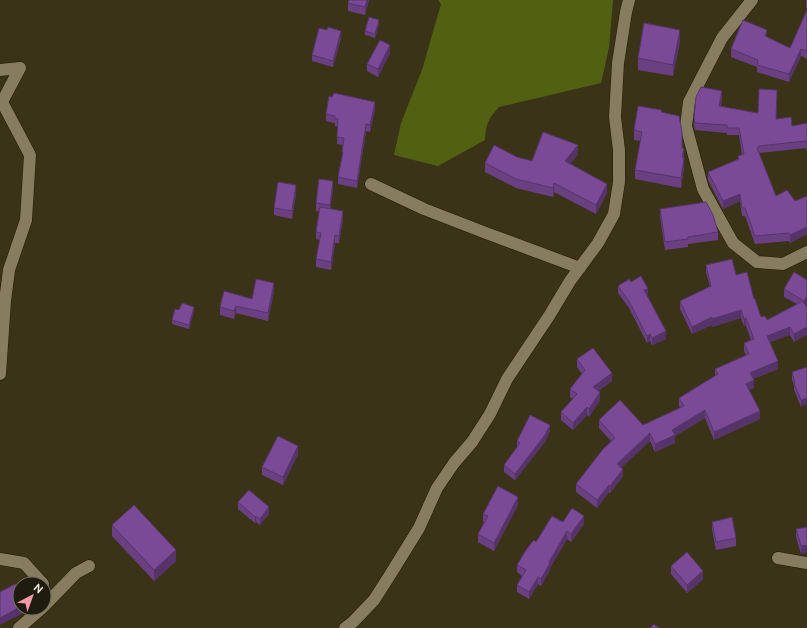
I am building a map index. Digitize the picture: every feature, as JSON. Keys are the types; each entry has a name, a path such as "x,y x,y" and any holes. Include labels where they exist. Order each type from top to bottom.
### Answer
{"street":[{"path":"344,628 353,622 374,600 419,528 437,488 454,463 472,442 490,414 507,379 570,281 598,243 614,214 619,182 619,150 615,117 618,63 629,0"},
{"path":"752,0 722,38 689,102 686,126 703,189 733,243 757,262 783,264 807,252"},
{"path":"0,70 20,68 2,102 30,155 26,220 5,270 5,301 0,374"},
{"path":"371,184 424,209 486,234 580,268"},
{"path":"778,558 807,563"},
{"path":"0,559 24,563 36,576"},
{"path":"52,594 54,596 76,573 89,566"},
{"path":"19,628 33,616"}],"green space":[{"path":"438,0 613,0 609,48 601,83 499,107 488,122 485,140 438,166 394,155 401,123 422,70 441,4"}],"building":[{"path":"349,0 367,0 365,7 348,3"},
{"path":"807,10 807,51 801,49 789,74 757,65 758,60 731,49 743,20 767,30 765,36 790,48"},
{"path":"369,17 379,20 375,34 365,31"},
{"path":"644,23 680,30 673,65 638,58"},
{"path":"328,27 341,31 333,61 312,55 319,28 327,30"},
{"path":"380,40 390,45 378,69 367,64"},
{"path":"701,87 722,91 719,106 758,113 759,89 777,90 776,119 791,117 792,126 807,123 807,144 806,141 759,146 757,148 776,196 787,190 795,201 807,196 807,227 790,235 789,233 755,236 745,208 742,208 740,194 723,201 708,172 739,159 738,156 744,154 739,128 727,128 727,125 695,123 696,97"},
{"path":"334,93 375,102 370,125 366,124 357,181 338,177 344,138 337,137 338,119 335,118 335,116 326,114 329,96 332,97"},
{"path":"638,106 662,110 661,112 679,116 682,132 682,148 684,149 681,178 635,170 642,132 634,130"},
{"path":"543,132 578,145 565,161 607,184 596,205 554,183 553,188 516,179 485,163 494,145 517,157 532,161"},
{"path":"319,179 333,181 330,205 316,203"},
{"path":"278,182 296,185 292,211 274,208"},
{"path":"706,202 713,215 718,232 688,237 688,239 665,242 660,209"},
{"path":"320,207 343,211 339,236 335,235 331,262 316,259 321,233 316,232"},
{"path":"732,259 736,275 747,272 754,299 761,317 765,316 767,320 803,301 807,308 807,327 794,334 790,327 767,336 778,361 750,373 754,380 746,384 760,411 714,432 705,410 672,430 675,435 655,444 650,433 617,464 623,469 597,500 576,484 603,449 615,438 599,420 620,400 643,425 684,406 679,398 718,374 715,369 749,354 744,343 754,339 746,318 744,319 741,310 712,319 712,317 692,327 680,301 711,286 706,265"},
{"path":"794,272 807,280 807,296 804,301 784,289"},
{"path":"641,276 648,289 644,290 666,331 652,338 650,334 647,336 629,301 618,286 629,279 631,282"},
{"path":"256,279 274,283 268,313 236,306 234,311 220,307 224,291 252,299"},
{"path":"182,303 194,307 189,325 172,320 175,309 179,310"},
{"path":"593,348 612,373 593,387 600,392 589,409 587,407 573,423 561,412 577,394 570,389 585,370 577,359"},
{"path":"807,367 807,398 801,400 794,384 792,372"},
{"path":"530,415 550,425 545,435 515,474 504,465 520,443 517,441"},
{"path":"278,436 298,446 283,477 262,467"},
{"path":"498,486 518,497 494,543 478,534 488,516 483,514"},
{"path":"249,490 269,507 260,519 256,516 255,517 238,502"},
{"path":"134,505 176,550 154,570 112,525"},
{"path":"572,508 584,516 571,534 567,531 541,579 538,577 529,592 517,585 526,570 517,565 526,550 534,540 536,542 552,516 563,522"},
{"path":"732,517 736,538 716,542 712,522"},
{"path":"807,527 807,545 801,546 796,529"},
{"path":"687,552 703,571 687,585 671,566"},
{"path":"12,586 12,611 0,618 0,592"},
{"path":"654,624 659,628 650,628"}]}
